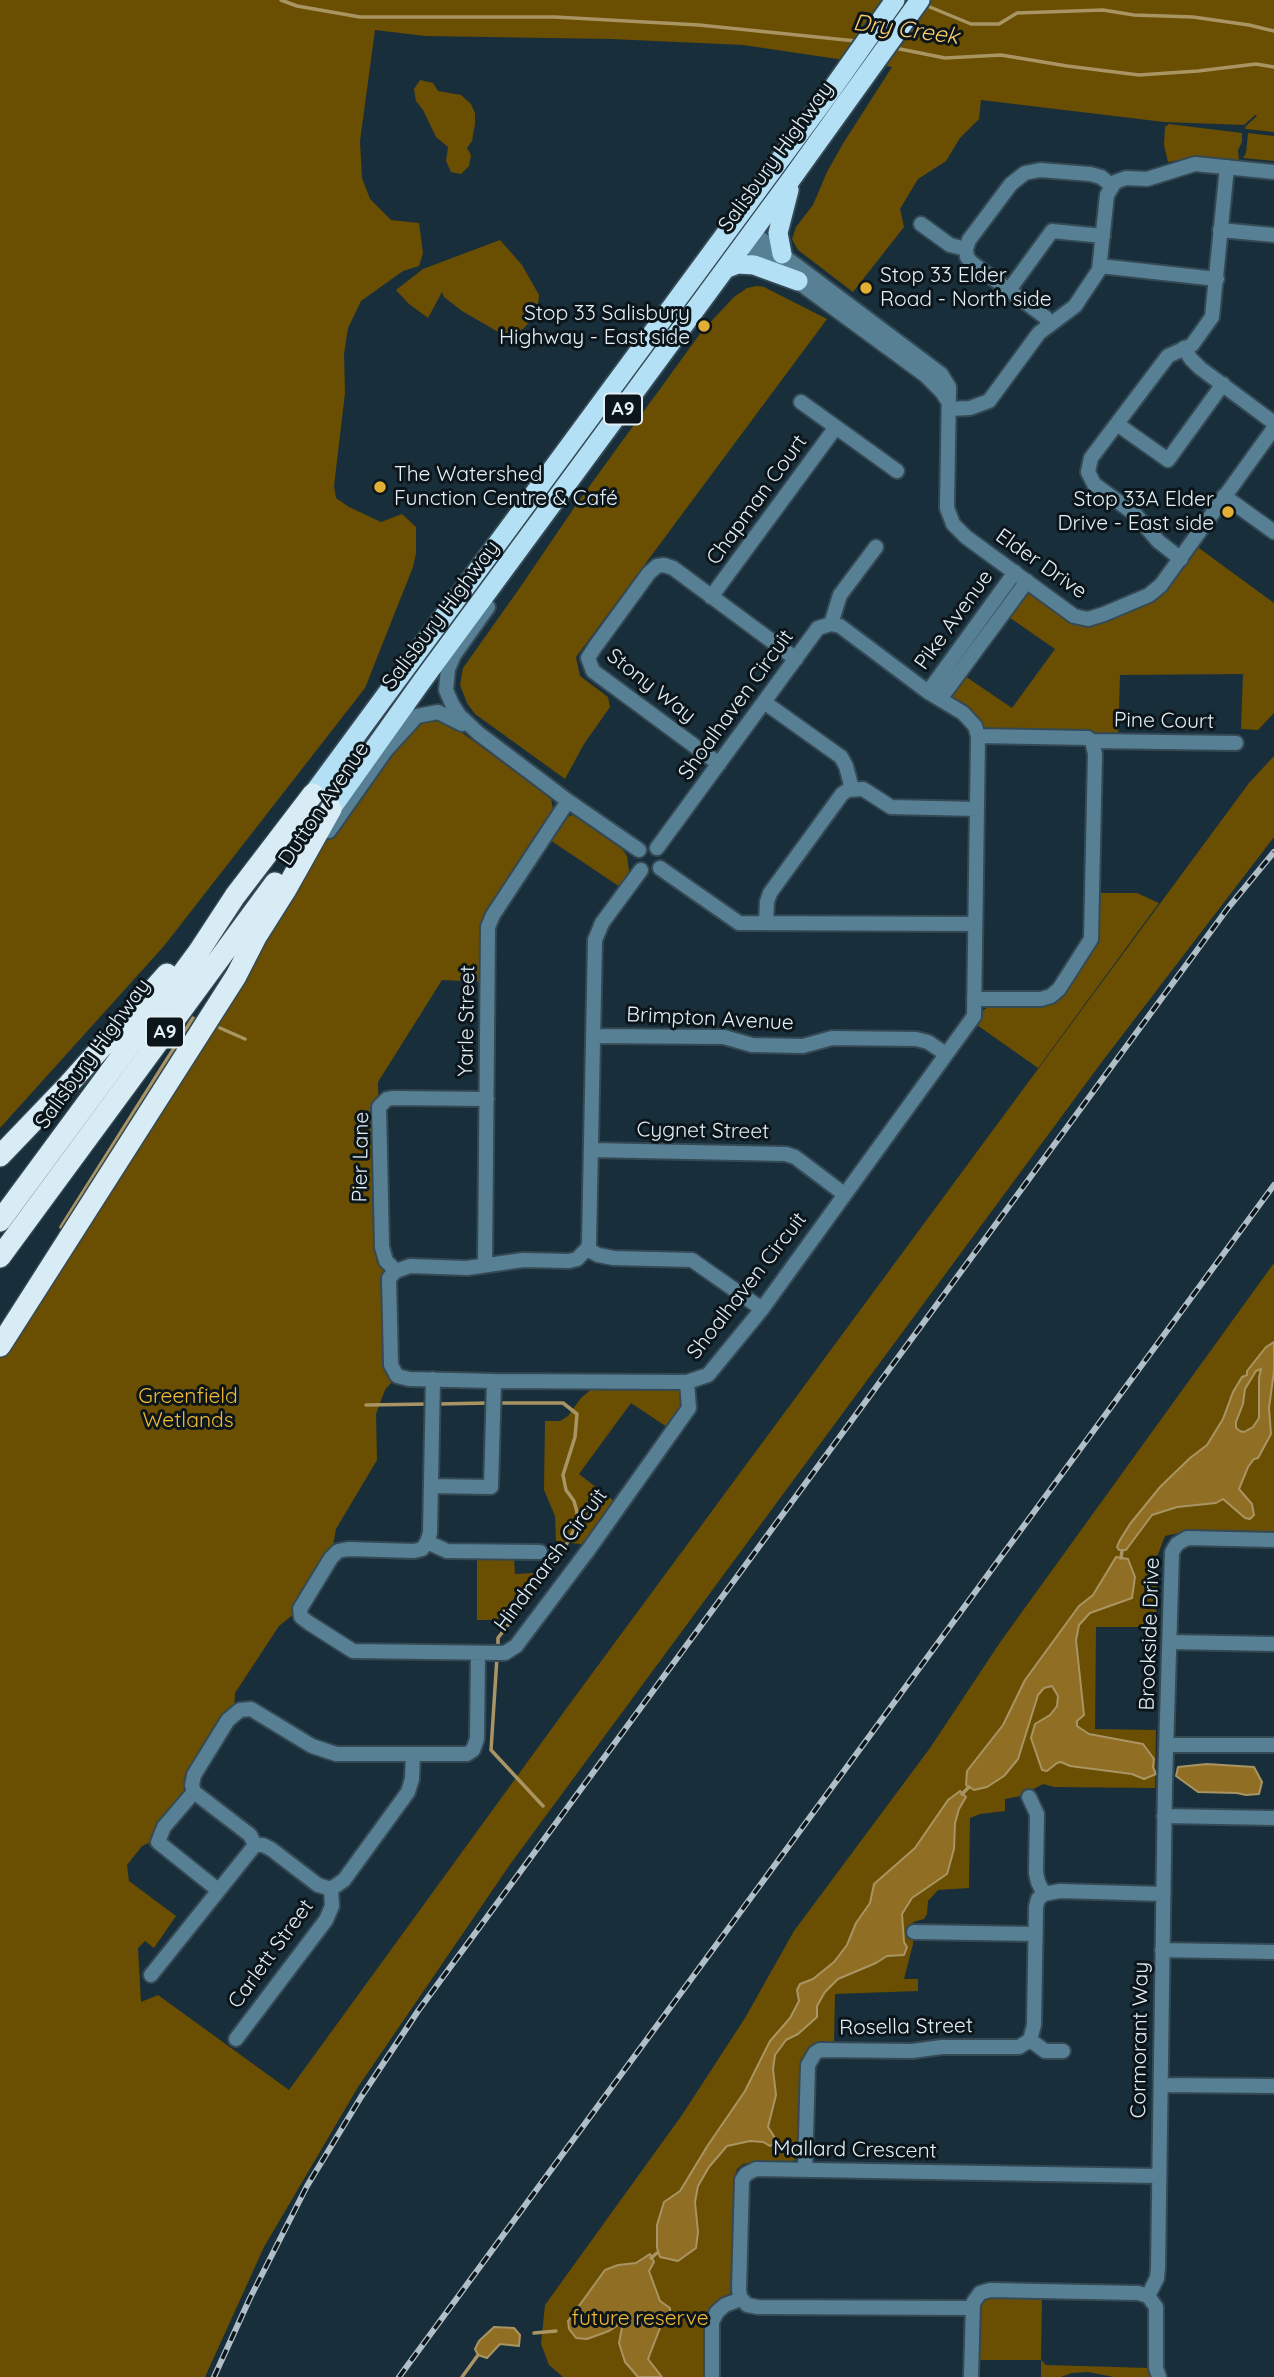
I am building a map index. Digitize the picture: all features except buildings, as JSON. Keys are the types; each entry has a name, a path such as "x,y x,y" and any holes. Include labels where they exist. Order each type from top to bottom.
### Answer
{"highway":[{"name":"Salisbury Highway","path":"0,1257 792,178 895,0"},
{"name":"Salisbury Highway","path":"0,1221 199,951 235,896 730,227 920,0"},
{"path":"782,254 779,226 792,178"},
{"path":"730,227 749,237"},
{"path":"725,269 738,264 754,265 798,281"},
{"path":"505,534 521,548"},
{"path":"0,1346 236,976 331,809"},
{"path":"0,1156 68,1085 235,896"}],"street":[{"path":"749,237 798,281 925,375 942,392 948,405 970,408 989,401 1039,333 1075,306 1096,276 1100,266 1107,195 1112,186 1121,180 1147,179 1190,164 1274,172"},
{"path":"1181,559 1158,541 1135,514 1094,484 1088,472 1091,458 1168,356 1196,341 1212,317 1227,167"},
{"path":"1050,325 1045,317 971,262 966,249 969,240 1011,184 1025,173 1040,170 1090,174 1101,177 1112,186"},
{"path":"921,224 950,245 966,249"},
{"path":"1220,230 1274,235"},
{"path":"1009,290 1052,231 1103,236"},
{"name":"Elder Drive","path":"749,237 782,254 934,366 949,387 949,517 958,531 1074,616 1088,619 1149,595 1161,585 1274,426"},
{"path":"1100,266 1217,279"},
{"path":"1184,348 1200,368 1274,426"},
{"path":"1117,424 1168,460 1223,384"},
{"name":"Chapman Court","path":"801,402 897,471"},
{"name":"Chapman Court","path":"711,597 836,427"},
{"path":"1224,496 1274,531"},
{"path":"876,547 840,595 831,624 840,626 963,713 975,726 978,736"},
{"name":"Dutton Avenue","path":"521,548 508,577 454,656 448,669 446,690 459,715 478,733 568,801 639,850"},
{"name":"Stony Way","path":"719,764 597,675 589,663 590,654 595,647 657,566 664,565 673,568 796,659"},
{"name":"Pike Avenue","path":"934,695 1021,577"},
{"name":"Shoalhaven Circuit","path":"657,848 818,628 831,624"},
{"path":"764,702 841,757 852,789"},
{"name":"Dutton Avenue","path":"236,976 336,820 386,750 406,727 417,716 438,712 478,733"},
{"name":"Shoalhaven Circuit","path":"396,1271 389,1278 391,1365 397,1376 433,1379 494,1394 687,1382 699,1380 714,1370 762,1309 974,1016 978,736"},
{"name":"Pine Court","path":"978,736 1236,743"},
{"path":"974,999 1041,999 1051,996 1059,989 1091,939 1095,754 1092,741"},
{"path":"766,923 770,893 842,794 852,789 863,789 891,807 977,809"},
{"name":"Yarle Street","path":"485,1265 488,928 493,915 568,801"},
{"path":"647,846 657,848 663,856 660,868 653,873 641,870 635,858 639,850 647,846"},
{"path":"660,868 739,922 975,924"},
{"path":"396,1271 410,1266 467,1268 523,1260 569,1261 577,1259 587,1249 596,934 641,870"},
{"name":"Brimpton Avenue","path":"593,1036 724,1037 746,1044 765,1045 803,1045 832,1038 916,1039 928,1042 946,1054"},
{"name":"Pier Lane","path":"396,1271 386,1261 382,1247 379,1107 387,1099 394,1098 487,1098"},
{"name":"Cygnet Street","path":"591,1150 786,1154 795,1157 844,1194"},
{"path":"587,1249 614,1258 692,1260 762,1309"},
{"path":"433,1379 430,1533 427,1542 447,1551 540,1552"},
{"name":"Hindmarsh Circuit","path":"427,1542 422,1549 414,1551 338,1551 303,1602 301,1617 353,1651 505,1653 516,1646 589,1549 689,1408 687,1382"},
{"path":"431,1486 492,1487 494,1394"},
{"name":"Brookside Drive","path":"1165,1784 1172,1552 1177,1544 1191,1538 1274,1540"},
{"path":"1170,1642 1274,1644"},
{"path":"255,1845 250,1835 194,1792 192,1785 196,1773 228,1720 243,1709 255,1710 328,1753 462,1755 472,1751 476,1745 484,1653"},
{"path":"1166,1751 1274,1745"},
{"path":"255,1845 271,1849 318,1885 331,1889 344,1880 408,1792 412,1779 413,1755"},
{"name":"Cormorant Way","path":"1148,2296 1157,2278 1158,2268 1165,1784"},
{"path":"194,1792 164,1827 158,1842 218,1890"},
{"path":"1029,1797 1037,1814 1037,1877 1044,1894"},
{"path":"1164,1816 1274,1818"},
{"path":"151,1975 255,1845"},
{"name":"Carlett Street","path":"236,2039 326,1920 332,1906 331,1889"},
{"path":"1063,2051 1045,2051 1030,2040 1034,2025 1036,1903 1044,1894 1060,1891 1163,1894"},
{"path":"914,1932 1034,1934"},
{"path":"1162,1950 1274,1952"},
{"name":"Rosella Street","path":"805,2169 808,2065 820,2050 912,2050 942,2046 1019,2047 1030,2040"},
{"path":"1161,2085 1274,2086"},
{"name":"Mallard Crescent","path":"741,2299 742,2180 746,2174 756,2169 1158,2176"},
{"path":"971,2377 973,2308 978,2295 987,2290 1138,2293 1148,2296 1156,2307 1156,2368 1159,2377"},
{"path":"712,2377 712,2322 717,2312 725,2305 741,2299 747,2305 758,2307 973,2308"}],"green space":[{"path":"0,0 1274,0 1274,132 1246,129 1257,116 1255,115 1244,125 1164,122 981,100 979,119 960,138 946,161 918,179 900,209 904,227 853,292 798,250 792,239 796,227 813,205 844,142 892,67 743,45 611,39 425,36 375,30 360,141 362,178 370,199 391,220 419,223 423,253 419,266 403,271 361,301 348,328 344,354 345,393 334,486 336,498 349,507 381,522 402,514 416,527 413,567 365,688 164,946 0,1128"},
{"path":"420,80 433,83 438,91 461,95 471,104 475,113 472,141 467,148 471,155 469,166 461,174 451,172 446,161 448,147 436,137 416,101 414,89"},
{"path":"1169,124 1242,133 1238,162 1189,158 1168,162 1164,145 1165,127"},
{"path":"1248,133 1274,136 1274,161 1243,158"},
{"path":"500,240 522,265 539,295 537,314 523,329 508,334 500,333 462,311 444,297 442,292 428,318 396,290 423,269"},
{"path":"757,286 827,319 576,657 580,676 608,697 610,707 584,744 565,779 475,714 460,685 463,668 578,502 702,331 734,297 747,288"},
{"path":"1192,543 1274,603 1274,713 1258,730 1241,729 1243,674 1120,675 1118,740 978,736 940,699 959,672 1012,708 1055,649 1003,613 1027,581 1074,616 1149,595"},
{"name":"Greenfield Wetlands","path":"435,719 446,721 551,798 553,809 482,921 481,982 442,980 378,1082 382,1247 386,1261 397,1376 385,1390 376,1414 377,1460 336,1529 331,1558 300,1609 279,1626 235,1693 234,1713 192,1785 157,1839 142,1846 127,1865 129,1881 176,1916 154,1948 145,1941 138,1948 141,2002 158,1995 289,2090 574,1698 1249,783 1274,756 1274,837 1101,1063 511,1863 358,2087 264,2247 205,2377 0,2377 0,1355 336,825 391,748 415,725"},
{"path":"573,815 622,849 627,856 629,871 620,887 550,840 567,817"},
{"path":"1099,893 1137,893 1159,903 1038,1068 977,1025 981,1012 991,1005 1059,996 1094,948"},
{"name":"future reserve","path":"1274,1263 1274,1533 1188,1531 1165,1536 1157,1557 1156,1627 1096,1627 1095,1729 1156,1730 1155,1788 1054,1787 1043,1784 1021,1796 1005,1799 1005,1811 970,1818 969,1888 938,1890 928,1901 924,1919 913,1922 913,1944 904,1979 918,1979 918,1991 835,1994 834,2042 810,2048 802,2064 800,2156 789,2164 749,2163 737,2169 733,2287 728,2298 712,2308 707,2377 563,2377 549,2365 541,2344 545,2305 682,2115 745,2018 794,1931 930,1748 1001,1641"},
{"path":"600,1382 687,1382 689,1400 673,1431 631,1403 579,1474 619,1505 589,1549 580,1544 556,1541 555,1516 544,1490 545,1421 560,1421 568,1416 581,1398"},
{"path":"477,1553 514,1558 515,1574 534,1573 497,1620 477,1620"},
{"path":"992,2297 1042,2298 1041,2360 978,2360 980,2305"},
{"path":"1041,2360 1046,2365 1150,2368 1152,2377 1114,2377 1088,2372 1061,2377 1041,2377"}],"shaded area":[{"path":"1274,1342 1274,1371 1269,1408 1271,1434 1258,1458 1248,1467 1239,1489 1252,1504 1254,1515 1250,1519 1245,1518 1223,1499 1216,1503 1177,1507 1152,1515 1126,1550 1119,1550 1117,1547 1130,1524 1160,1487 1207,1445 1223,1419 1242,1377 1247,1375 1247,1371 1266,1347","holes":["1261,1369 1259,1418 1253,1427 1244,1432 1240,1431 1236,1428 1236,1422 1245,1389 1256,1371"]},
{"path":"1116,1557 1128,1559 1135,1577 1132,1598 1090,1613 1079,1625 1076,1640 1084,1715 1077,1721 1077,1726 1089,1734 1143,1744 1154,1759 1156,1774 1144,1779 1132,1774 1070,1766 1061,1762 1047,1771 1042,1770 1031,1738 1035,1724 1050,1715 1057,1706 1058,1696 1052,1686 1044,1688 1038,1695 1018,1759 1004,1776 987,1787 974,1790 966,1785 967,1771 1003,1725 1025,1680 1079,1606 1093,1595"},
{"path":"1207,1764 1254,1767 1262,1782 1259,1794 1198,1792 1176,1776 1178,1767"},
{"path":"960,1791 966,1797 955,1823 954,1849 947,1874 912,1898 902,1914 904,1942 907,1947 904,1955 887,1956 838,1979 825,1992 817,2006 817,2017 798,2034 786,2040 775,2055 773,2069 776,2095 768,2127 777,2141 770,2146 763,2142 750,2141 727,2146 709,2167 698,2186 695,2202 698,2232 696,2248 678,2261 660,2257 657,2248 657,2225 664,2202 680,2191 745,2091 770,2041 790,2018 799,2001 797,1990 800,1984 813,1979 834,1962 847,1945 856,1923 870,1903 874,1884 915,1848 948,1800"},
{"path":"650,2254 654,2262 649,2271 660,2301 670,2308 670,2314 662,2323 648,2359 662,2377 638,2377 625,2362 619,2343 623,2322 609,2331 587,2339 576,2338 569,2329 568,2321 605,2270 636,2263"},
{"path":"494,2327 514,2328 520,2335 519,2346 500,2344 487,2358 478,2355 475,2349 479,2341"}],"waterway":[{"name":"Dry Creek","path":"281,0 297,6 360,17 555,17 699,25 856,41"},
{"name":"Dry Creek","path":"925,5 971,24 999,24 1017,13 1103,10 1134,15 1193,17 1274,31"},
{"name":"Dry Creek","path":"895,48 945,58 1001,55 1139,75 1256,64 1274,67"},
{"path":"61,1227 193,1018"},
{"path":"220,1028 245,1039"},
{"path":"437,1404 489,1403"},
{"path":"497,1403 563,1403 577,1414 575,1437 563,1475 566,1490 574,1501 577,1512 576,1526 562,1553 498,1638 498,1649"},
{"path":"366,1405 430,1404"},
{"path":"1121,1558 1122,1551"},
{"path":"497,1657 491,1750 543,1806"},
{"path":"962,1794 969,1787"},
{"path":"651,2258 657,2253"},
{"path":"534,2333 556,2331"},
{"path":"462,2377 478,2355"}],"railway":[{"path":"214,2377 250,2298 307,2186 418,2011 1228,908 1274,852"},
{"path":"399,2377 1274,1185"}],"place":[{"name":"Stop 33 Elder Road - North side","path":"866,288"},
{"name":"Stop 33 Salisbury Highway - East side","path":"704,326"},
{"name":"The Watershed Function Centre & Café","path":"380,487"},
{"name":"Stop 33A Elder Drive - East side","path":"1228,512"}]}
